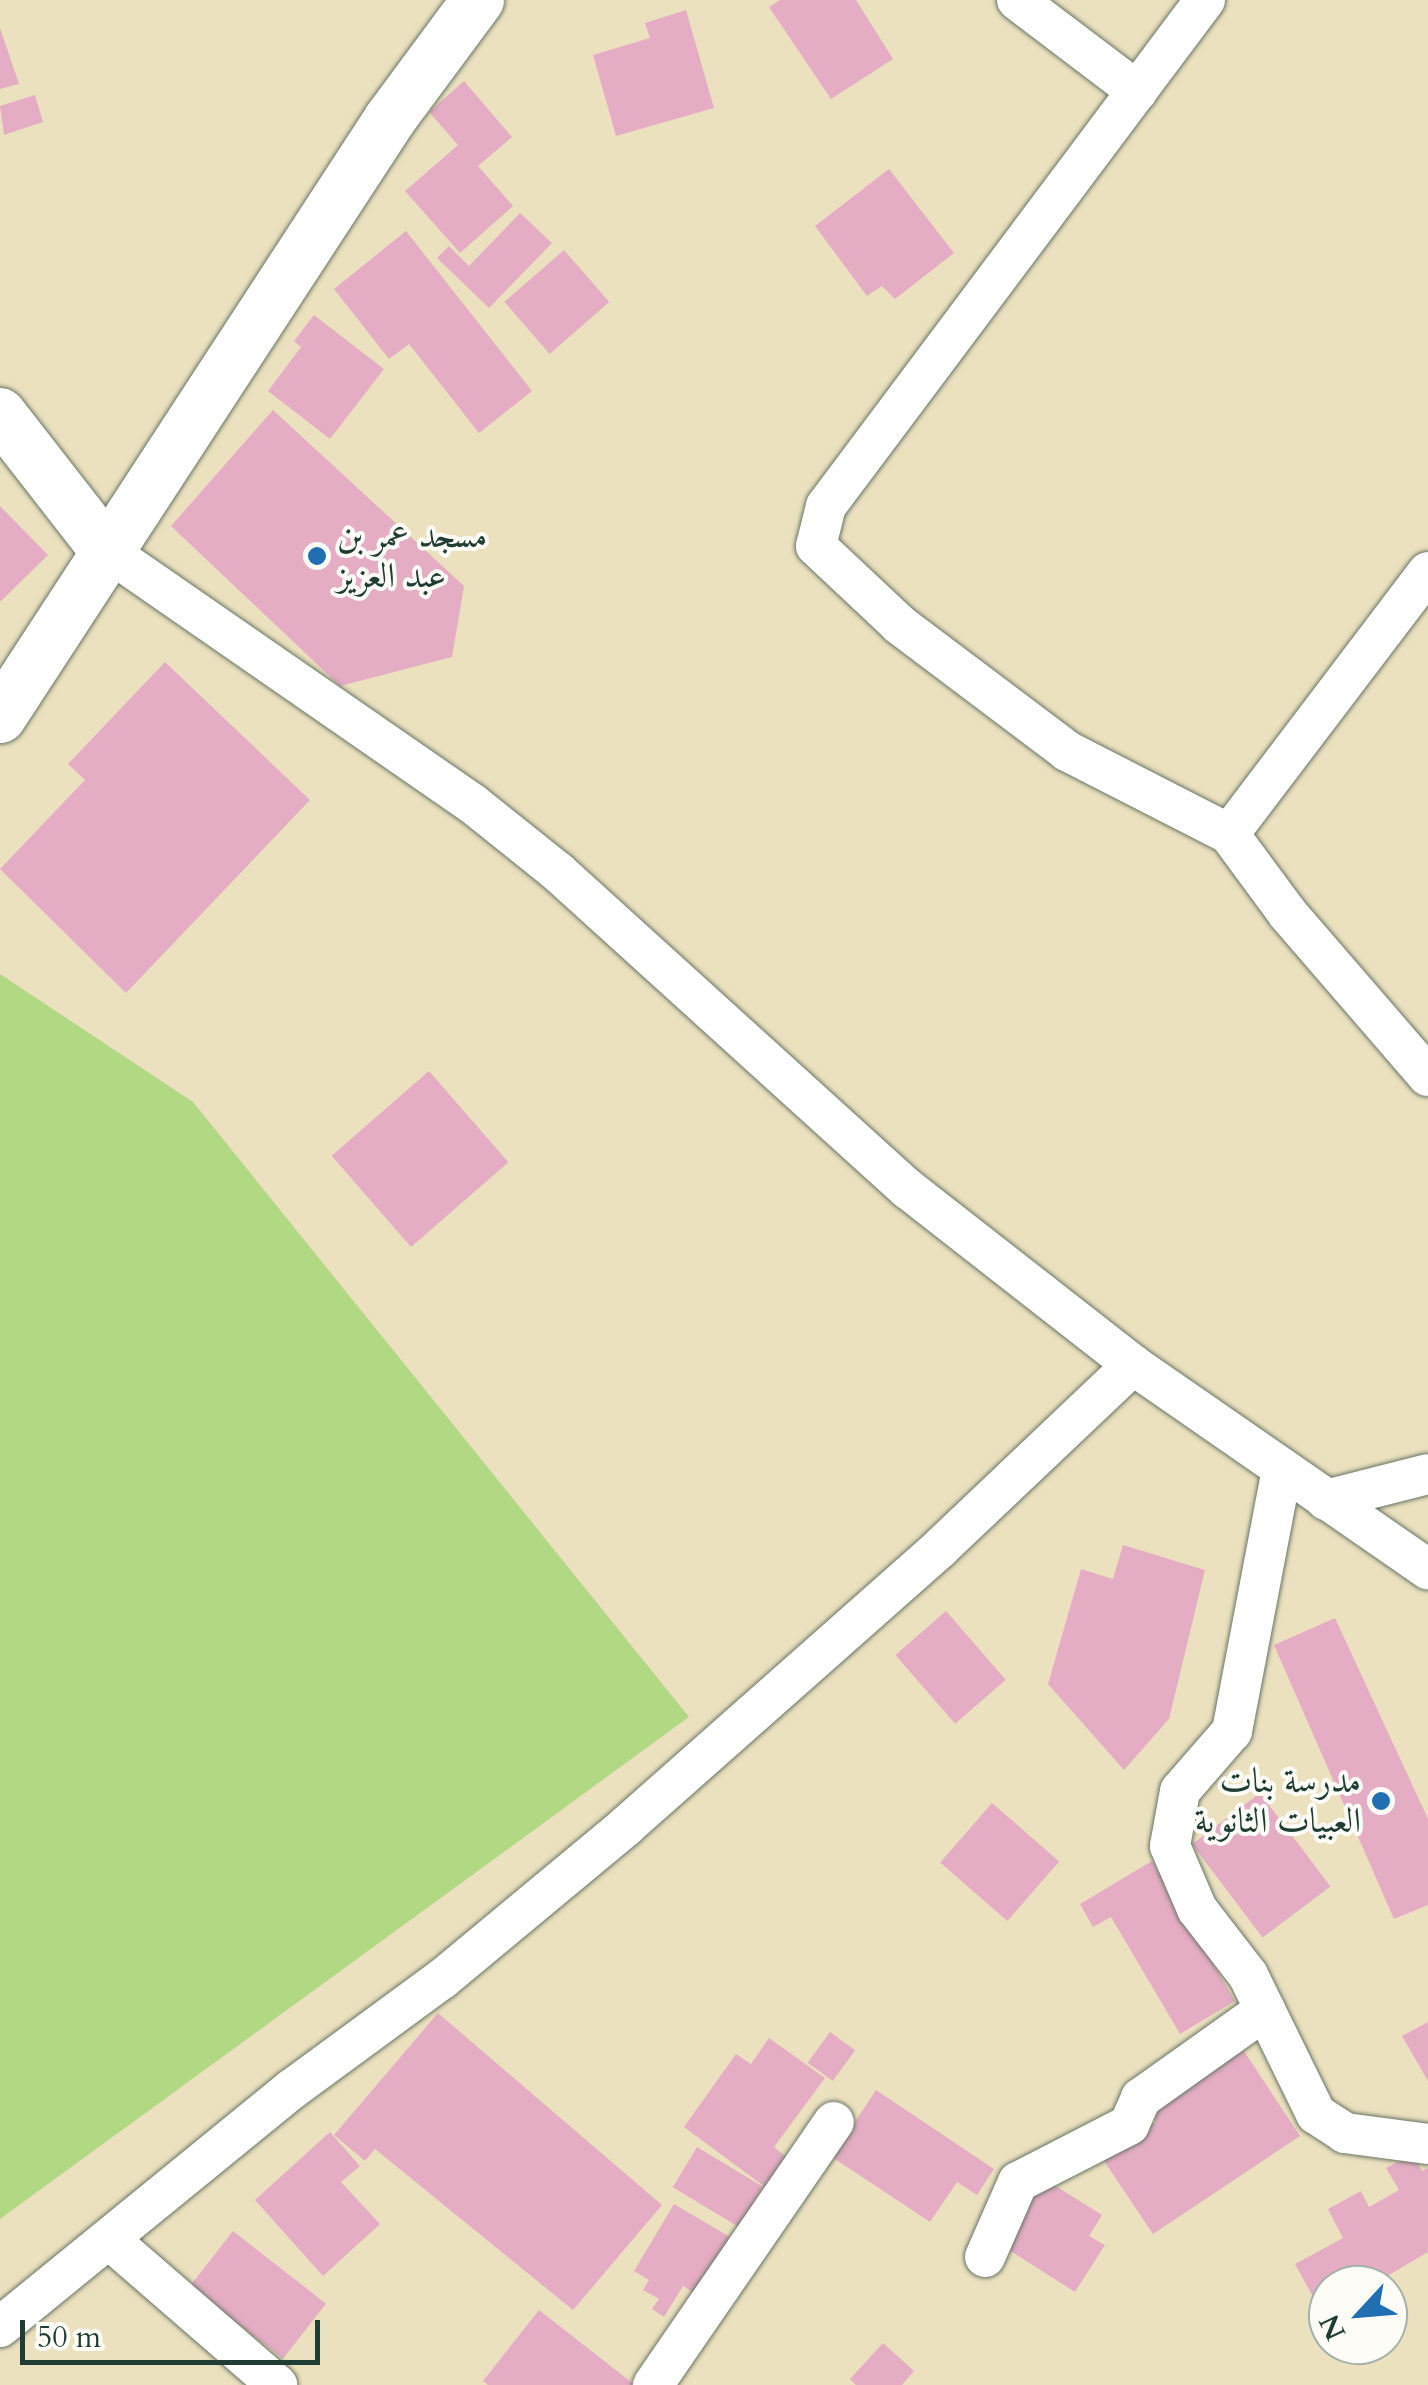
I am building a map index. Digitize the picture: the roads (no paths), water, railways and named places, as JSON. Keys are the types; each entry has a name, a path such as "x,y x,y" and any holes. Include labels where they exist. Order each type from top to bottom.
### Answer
{"street":[{"path":"4,695 106,550 390,119 478,0"},
{"path":"1017,0 1137,91"},
{"path":"1205,0 826,506 816,546 900,625 1067,751 1229,834 1288,914 1428,1076"},
{"path":"0,414 106,550 502,827 908,1189 1133,1364 1428,1569"},
{"path":"1229,834 1428,572"},
{"path":"0,2327 626,1826 940,1548 1133,1364"},
{"path":"1282,1469 1232,1731 1180,1791 1170,1846 1196,1909 1248,1975 1316,2114 1345,2133 1428,2144"},
{"path":"1326,1500 1428,1474"},
{"path":"986,2258 1018,2182 1129,2125 1141,2098 1265,2010"},
{"path":"653,2385 834,2122"},
{"path":"112,2241 277,2385"}],"place":[{"name":"مسجد عمر بن عبد العزيز","path":"317,556"},
{"name":"مدرسة بنات العبيات الثانوية","path":"1381,1801"}]}
